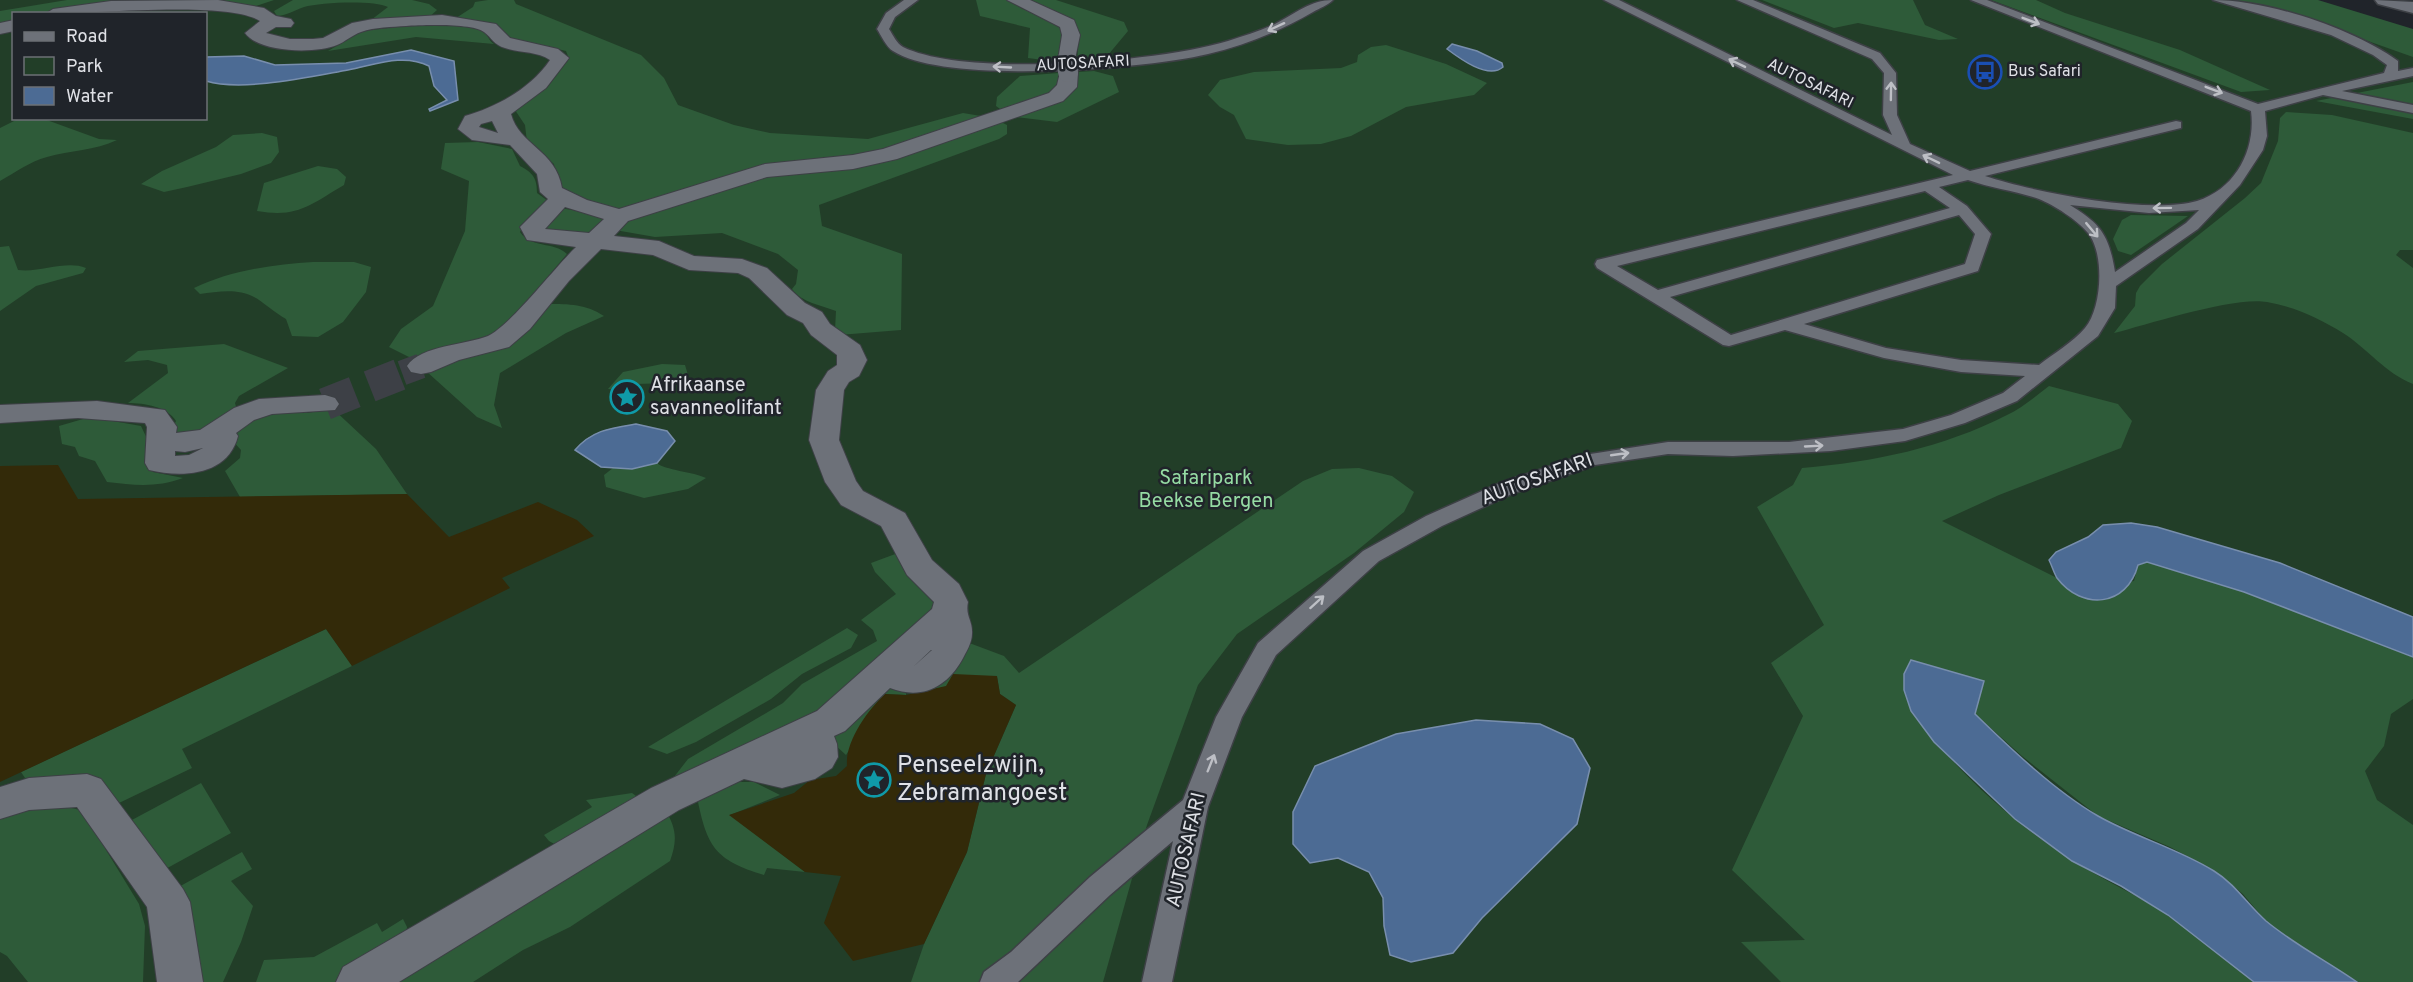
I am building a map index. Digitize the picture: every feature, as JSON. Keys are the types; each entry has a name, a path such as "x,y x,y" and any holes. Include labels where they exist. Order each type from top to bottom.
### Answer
{"street":[{"path":"421,366 449,354 499,341 521,323 560,276 620,216 745,176 787,168 870,159 1045,102 1063,92 1067,87 1071,35 1068,24 1016,0"},
{"path":"2384,0 2413,8"},
{"path":"71,12 106,8 217,5 268,12 311,25 357,27 436,12 490,27 494,36 504,43 552,51 560,58 548,79 500,112 472,120 468,129 476,136 492,139 518,139"},
{"path":"268,12 254,33 272,41 315,45 328,43 357,27"},
{"path":"500,112 504,127 548,172 551,192 562,198 620,216"},
{"path":"359,982 665,799 743,762 771,771 792,772 808,767 818,757 818,744 811,730 831,721 948,614 951,602 946,592 919,567 894,520 852,498 841,482 824,440 828,406 838,378 849,370 853,360 850,351 820,329 813,318 796,309 768,283 719,283 694,275 689,263 659,248 535,235 532,227 562,198"},
{"path":"0,414 51,408 134,412 154,416 162,427 159,440 160,463 169,466 193,464 214,456 222,446 221,430 244,414 269,405 326,404"},
{"path":"0,803 29,794 87,790 168,902 180,982"}],"lane":[{"name":"AUTOSAFARI","path":"912,0 890,15 883,29 891,45 907,53 978,65 1048,68 1152,60 1205,51 1270,30 1327,0"},
{"name":"AUTOSAFARI","path":"1157,982 1194,807 1229,717 1267,649 1371,556 1434,521 1507,488 1590,459 1668,448 1733,450 1831,445 1905,435 1958,419 2010,397 2092,332 2106,308 2108,284 2103,249 2096,232 2083,220 2046,197 1970,176 1904,146 1610,0"},
{"name":"AUTOSAFARI","path":"1636,0 1793,76"},
{"path":"1743,0 1876,56 1890,73 1892,95 1889,106 1890,115 1904,146"},
{"path":"1977,0 2223,93 2258,109"},
{"path":"2219,0 2276,15 2379,51 2394,64 2389,76"},
{"path":"2258,109 2268,104 2413,72"},
{"path":"2323,91 2413,109"},
{"path":"2108,284 2192,226 2236,181 2257,153 2261,131 2258,109"},
{"name":"AUTOSAFARI","path":"1862,110 1872,119 1876,132"},
{"path":"1928,186 1962,209 1983,234 1972,267 1730,341 1603,264 2176,125"},
{"path":"2046,197 2098,205 2160,208 2202,204 2219,197"},
{"path":"1656,296 1962,209"},
{"path":"1785,324 1884,353 1961,366 2043,371"},
{"path":"995,982 1022,961 1100,886 1194,807"}],"green space":[{"name":"Safaripark Beekse Bergen","path":"0,0 2309,0 2413,33 2413,982 0,982"},
{"path":"67,0 274,0 256,6 238,4 12,12 12,22 0,26 0,11"},
{"path":"293,0 412,0 429,4 437,10 428,18 371,20 388,7 372,3 335,3 312,5 277,16 274,11"},
{"path":"514,0 516,4 641,55 664,78 678,105 734,125 770,133 868,139 963,113 987,117 892,148 826,159 636,208 604,207 557,188 554,164 527,142 525,125 515,110 547,88 569,59 566,51 511,38 498,26 456,18 473,7 475,2"},
{"path":"976,0 1010,0 1021,8 1057,23 1065,32 1058,62 1028,58 1030,28 980,16"},
{"path":"1023,0 1056,0 1124,22 1128,31 1108,55 1077,61 1079,36"},
{"path":"1762,0 1913,0 1925,25 1958,39 1939,40 1858,23 1834,28"},
{"path":"1991,0 2036,0 2065,13 2180,50 2270,90 2241,92"},
{"path":"2235,0 2318,0 2413,29 2413,57 2320,24"},
{"path":"432,23 460,24 480,29 494,44 416,37 328,51 362,31"},
{"path":"1386,45 1446,64 1487,83 1474,95 1406,107 1351,136 1321,144 1288,145 1246,139 1234,115 1220,107 1208,95 1220,80 1254,72 1341,68 1357,62 1358,55 1371,47"},
{"path":"1094,71 1113,76 1119,92 1057,122 1016,117 1029,112 1078,72"},
{"path":"1059,73 1060,81 1057,90 1003,111 996,106 997,97 1020,76"},
{"path":"2413,82 2413,119 2316,101"},
{"path":"2286,112 2332,115 2413,133 2413,250 2400,250 2396,255 2413,268 2413,384 2394,374 2352,339 2334,328 2297,310 2267,302 2253,301 2214,307 2114,333 2135,306 2136,293 2140,286 2162,264 2261,183 2278,141 2280,118"},
{"path":"16,120 47,120 99,139 117,140 109,144 40,159 0,181 0,128"},
{"path":"1001,122 1007,125 1007,134 999,139 819,205 822,226 902,254 901,330 839,335 835,330 836,311 806,301 792,289 796,284 798,270 778,254 722,233 655,237 615,230 635,215 762,175 851,164"},
{"path":"262,133 277,137 279,152 271,163 241,174 164,192 141,184 162,171 216,147 233,135"},
{"path":"478,142 512,149 520,166 533,176 537,193 548,201 528,218 520,232 530,241 555,247 567,254 507,325 492,337 417,361 389,347 401,329 433,306 465,231 469,181 441,169 445,143"},
{"path":"318,166 337,169 346,177 344,185 312,204 294,211 271,213 257,211 264,183"},
{"path":"560,208 597,214 606,218 594,234 541,232"},
{"path":"2131,215 2188,216 2131,255 2118,251 2113,239 2122,220"},
{"path":"9,246 18,270 70,265 86,268 83,273 36,286 0,311 0,247"},
{"path":"313,262 354,262 371,267 366,292 343,322 318,337 292,336 286,319 247,294 227,291 200,294 194,288 252,269"},
{"path":"548,304 584,307 604,316 566,333 500,373 494,405 502,428 477,417 426,371"},
{"path":"224,344 288,368 239,396 235,403 237,410 208,432 181,438 170,432 176,421 167,412 148,405 128,403 168,373 167,365 148,360 124,362 138,351"},
{"path":"662,364 685,365 688,375 670,383 636,384 626,391 608,389 623,372"},
{"path":"2049,386 2118,404 2132,421 2121,448 1999,495 1942,521 2057,578 2073,591 2134,581 2138,565 2147,562 2244,592 2413,657 2413,699 2391,714 2384,746 2365,771 2377,800 2413,825 2413,982 2357,982 2296,945 2264,919 2243,894 2215,871 2170,847 2098,816 2022,756 1975,714 1911,711 1965,774 2027,829 2083,867 2144,900 2212,947 2254,982 1781,982 1741,942 1805,940 1732,870 1803,716 1771,663 1824,625 1757,507 1793,485 1802,468 1855,462 1933,445 1982,427 2013,412"},
{"path":"290,407 308,413 332,408 376,449 407,494 240,497 225,471 240,458 241,450 230,438 249,419"},
{"path":"90,417 141,426 149,443 153,472 183,478 136,485 107,482 95,461 79,456 75,447 62,444 59,426"},
{"path":"657,463 706,478 688,489 644,498 606,487 604,475 613,468 633,469"},
{"path":"1359,468 1392,476 1414,492 1404,512 1354,553 1237,634 1198,685 1147,825 1103,982 911,982 924,944 967,852 986,774 1016,705 1000,694 997,677 929,690 928,682 964,641 1004,656 1019,673 1303,481 1332,469"},
{"path":"898,553 934,597 934,611 823,713 675,783 674,777 688,759 783,703 802,684 877,641 873,630 861,620 896,594 875,572 871,563"},
{"path":"847,628 858,635 851,648 802,674 771,699 696,742 667,754 648,747"},
{"path":"326,629 352,666 182,749 192,768 119,803 95,779 29,784 21,772"},
{"path":"893,677 906,685 906,695 885,694 846,755 834,744 830,731"},
{"path":"737,782 754,782 780,795 730,815 805,872 767,868 764,875 734,864 716,849 705,828 697,797"},
{"path":"201,783 231,833 162,871 130,821"},
{"path":"632,793 643,801 558,846 544,835 592,807 586,800"},
{"path":"55,804 80,810 96,825 106,850 139,904 145,926 143,982 28,982 7,956 0,952 0,817"},
{"path":"666,811 675,836 670,861 570,927 523,950 473,982 386,982"},
{"path":"242,852 252,869 231,881 253,906 241,942 223,982 191,982 175,889"},
{"path":"403,919 407,927 406,937 335,982 256,982 264,960 314,957 377,923 382,932"}],"sand":[{"path":"58,465 78,499 407,494 449,537 538,502 577,520 594,536 502,578 510,588 352,666 326,629 0,782 0,466"},
{"path":"953,674 997,676 1000,694 1016,705 986,774 967,852 924,944 853,961 824,923 841,876 805,872 729,815 794,793 810,780 836,776 847,766 850,746 859,727 885,694 906,695 946,686"}],"water":[{"path":"1452,44 1477,51 1502,63 1503,67 1490,71 1474,66 1447,49"},
{"path":"411,50 454,61 458,100 430,111 429,109 447,100 434,86 429,66 409,60 389,61 276,82 238,85 207,81 207,57 244,56 275,65 346,63"},
{"path":"636,424 667,431 675,441 657,463 632,469 601,467 575,450 595,434"},
{"path":"2131,523 2157,527 2280,563 2413,617 2413,657 2244,592 2147,562 2138,565 2132,579 2124,589 2103,600 2079,596 2067,589 2057,578 2049,560 2056,552 2088,537 2103,525"},
{"path":"1911,660 1984,681 1975,714 2050,782 2098,816 2214,871 2277,930 2357,982 2254,982 2168,915 2121,886 2072,861 2015,819 1934,742 1911,711 1904,690 1904,674"},
{"path":"1476,720 1540,724 1573,739 1590,768 1577,824 1482,918 1453,953 1411,962 1390,955 1384,926 1383,898 1369,872 1338,858 1310,863 1293,844 1293,812 1315,766 1396,734"}],"tunnel":[{"path":"402,373 421,366"},
{"path":"325,404 406,372"}],"place":[{"name":"Bus Safari","path":"1985,72"},
{"name":"Afrikaanse savanneolifant","path":"627,397"},
{"name":"Penseelzwijn, Zebramangoest","path":"874,780"}]}
